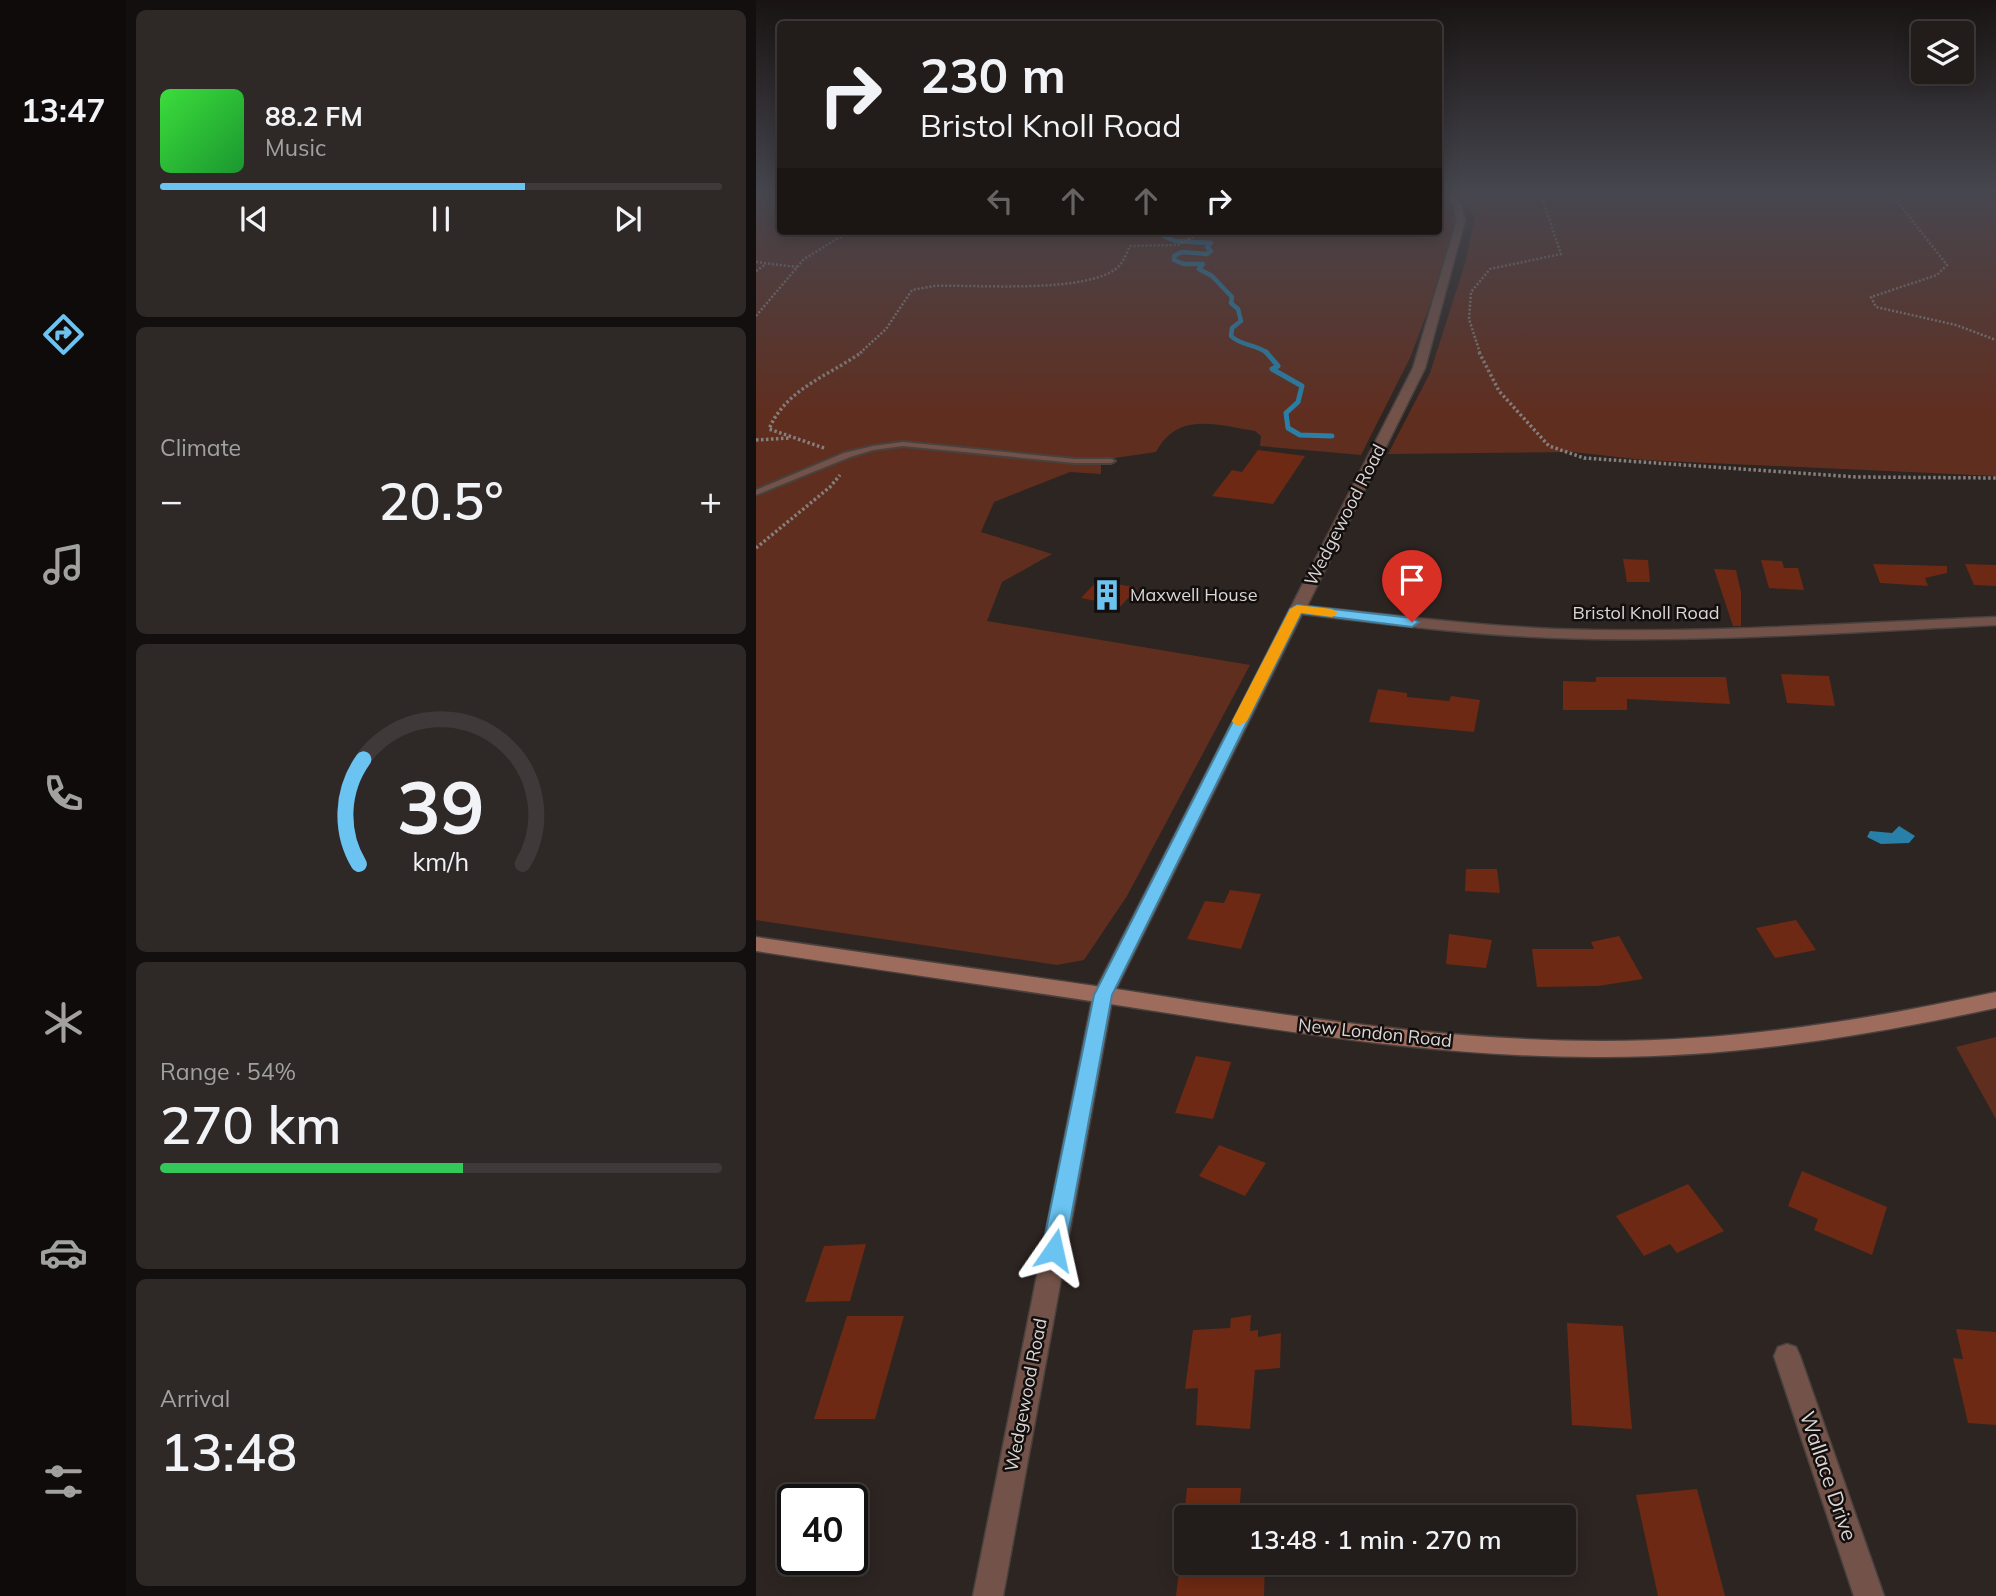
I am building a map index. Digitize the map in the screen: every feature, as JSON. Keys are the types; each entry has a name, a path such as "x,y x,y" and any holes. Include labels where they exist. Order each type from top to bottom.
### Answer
{"main road":[{"name":"New London Road","path":"756,944 1388,1037 1508,1046 1606,1049 1751,1041 1827,1032 1934,1014 1996,1000"}],"street":[{"name":"Wedgewood Road","path":"988,1596 1103,995 1419,368 1448,266"},
{"name":"Bristol Knoll Road","path":"1297,609 1456,628 1591,634 1770,631 1996,621"},
{"name":"Wallace Drive","path":"1787,1356 1869,1596"}],"lane":[{"path":"756,493 847,455 873,447 903,444 1075,461 1111,461"}],"path":[{"path":"792,266 798,267"},
{"path":"756,548 830,487 849,464 847,455 769,429 773,414 817,378 831,373 869,347 902,308 912,290 923,285 1018,287 1086,280 1121,266"},
{"path":"1502,266 1490,269 1471,292 1469,319 1475,344 1499,391 1549,446 1584,458 1746,470 1856,477 1996,478"},
{"path":"1946,266 1937,275 1871,297 1876,307 1942,321 1996,340"},
{"path":"756,316 798,267"},
{"path":"756,440 793,438"}],"shaded area":[{"path":"756,266 1441,266 1410,358 1361,455 1260,446 1261,436 1255,431 1200,424 1175,431 1156,452 1108,459 1101,464 1101,474 1070,472 994,502 981,532 1052,554 1002,582 987,621 1250,665 1127,896 1084,960 1057,965 756,920"},
{"path":"1464,266 1996,266 1996,476 1644,460 1573,452 1388,454 1430,373"},
{"path":"1996,1037 1996,1119 1956,1047"}],"water":[{"path":"1899,826 1915,836 1909,843 1881,844 1867,837 1870,831 1892,833"}],"building":[{"path":"1258,450 1305,456 1273,504 1212,496 1232,470 1242,472"},
{"path":"1623,559 1648,560 1650,582 1627,582"},
{"path":"1761,560 1782,561 1784,568 1798,568 1804,590 1769,588"},
{"path":"1873,564 1947,566 1947,573 1925,578 1928,586 1880,583"},
{"path":"1965,564 1996,565 1996,586 1974,585"},
{"path":"1714,569 1736,570 1741,592 1741,626 1733,626"},
{"name":"Maxwell House","path":"1098,580 1137,588 1121,606 1081,598"},
{"path":"1781,674 1829,676 1835,706 1787,703"},
{"path":"1596,677 1726,677 1730,704 1627,699 1627,710 1563,710 1563,681 1596,682"},
{"path":"1378,689 1407,693 1407,697 1449,701 1451,696 1480,700 1474,732 1369,722"},
{"path":"1466,869 1497,869 1500,893 1465,891"},
{"path":"1230,890 1261,894 1241,949 1187,939 1205,901 1224,903"},
{"path":"1796,920 1816,950 1775,958 1756,928"},
{"path":"1449,934 1492,940 1486,968 1446,964"},
{"path":"1619,936 1643,979 1598,986 1537,987 1532,949 1594,949 1591,942"},
{"path":"1196,1056 1231,1062 1213,1119 1175,1113"},
{"path":"1219,1145 1266,1163 1245,1196 1199,1176"},
{"path":"1802,1171 1887,1207 1872,1255 1814,1230 1818,1219 1788,1206"},
{"path":"1688,1184 1724,1231 1677,1253 1670,1244 1644,1256 1616,1216"},
{"path":"866,1244 850,1301 805,1302 824,1246"},
{"path":"1251,1315 1250,1331 1258,1330 1258,1337 1281,1333 1280,1368 1255,1370 1250,1429 1196,1425 1198,1388 1185,1389 1193,1330 1230,1328 1231,1318"},
{"path":"847,1316 904,1316 875,1419 814,1419"},
{"path":"1567,1323 1623,1326 1632,1429 1572,1425"},
{"path":"1956,1329 1996,1332 1996,1425 1968,1423 1953,1358 1963,1359"},
{"path":"1187,1488 1241,1488 1240,1505 1185,1505"},
{"path":"1697,1489 1725,1596 1658,1596 1636,1495"},
{"path":"1179,1575 1265,1575 1264,1596 1176,1596"}],"waterway":[{"path":"1201,266 1199,269 1212,276 1232,297 1231,303 1238,309 1241,321 1232,328 1231,336 1267,353"},
{"path":"1267,353 1278,366 1272,369 1302,386 1298,402 1286,413 1288,428 1300,435 1332,436"}],"slow traffic":[{"path":"1239,721 1297,609 1332,613"}],"place":[{"name":"Maxwell House","path":"1107,595"}],"route":[{"path":"1054,1250 1103,995 1297,609 1412,622"}]}
